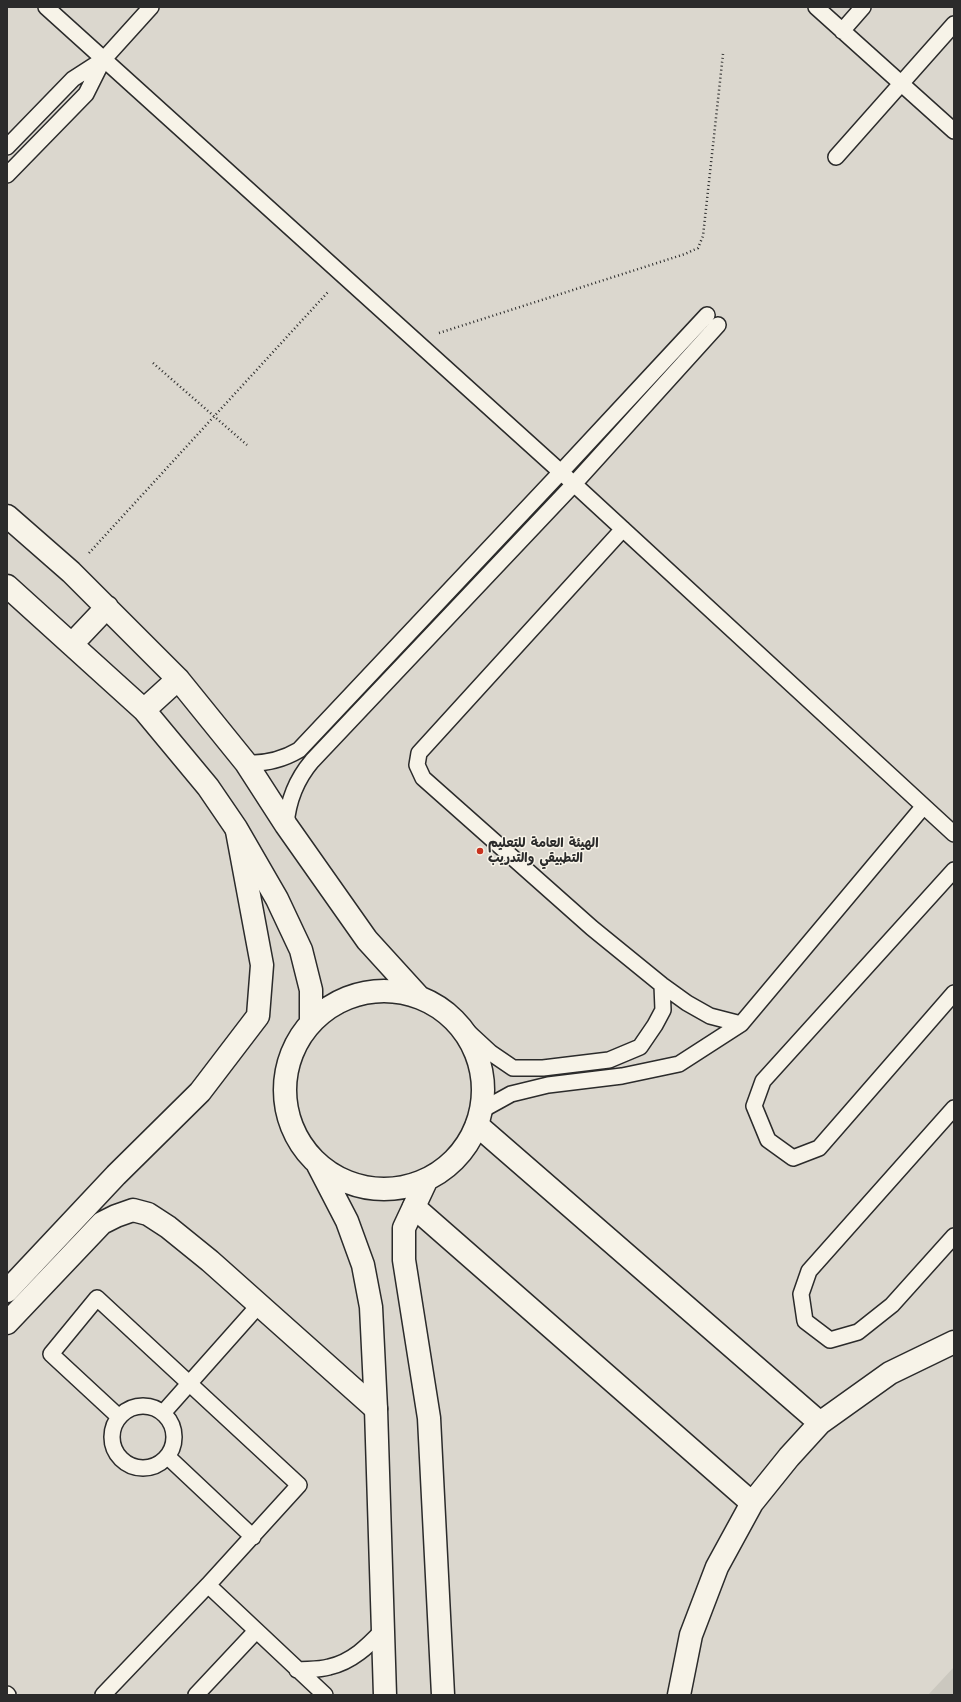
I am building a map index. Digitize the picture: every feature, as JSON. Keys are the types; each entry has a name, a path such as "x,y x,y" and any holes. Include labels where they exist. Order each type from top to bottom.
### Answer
{"street":[{"path":"7,516 72,572 178,679 246,764 286,825 367,940 418,996 452,1017 468,1036 479,1060 484,1085 480,1117 457,1158 426,1181 388,1190 350,1184 317,1164"},
{"path":"7,586 144,710 208,787 236,828 277,900 300,950 311,990 310,1023"},
{"path":"72,644 107,607"},
{"path":"144,710 178,679"},
{"path":"7,1291 116,1175 200,1092 258,1016 262,965 236,828"},
{"path":"385,1695 376,1409 371,1306 363,1264 347,1221 317,1164 294,1132 285,1095 290,1056 310,1023 342,1000 380,990 418,996"},
{"path":"480,1117 820,1423"},
{"path":"426,1181 404,1228 404,1260 428,1418 443,1695"},
{"path":"414,1207 752,1503"},
{"path":"7,1323 102,1223 133,1210 148,1214 168,1227 210,1261 376,1409"},
{"path":"679,1695 691,1635 717,1567 752,1503 789,1457 820,1423 890,1373 954,1342"}],"lane":[{"path":"46,7 561,472 954,834"},
{"path":"7,175 86,94 104,59 151,7"},
{"path":"816,7 954,131"},
{"path":"842,31 863,7"},
{"path":"836,157 954,24"},
{"path":"7,147 73,79 104,59"},
{"path":"246,764 274,762 299,750 707,315"},
{"path":"286,825 290,797 303,772 312,761 574,484 718,325"},
{"path":"623,529 419,754 417,765 423,778 592,928 662,985 687,1003 710,1016 741,1024"},
{"path":"480,1117 511,1094 548,1085 622,1076 679,1064 741,1024 923,807"},
{"path":"954,870 763,1081 754,1106 768,1140 793,1158 819,1148 954,993"},
{"path":"452,1017 492,1053 513,1068 543,1068 609,1060 640,1046 655,1025 662,1010 662,985"},
{"path":"954,1108 809,1271 801,1294 805,1321 830,1340 858,1332 892,1305 954,1236"},
{"path":"103,1695 208,1585 299,1485 97,1298 51,1354 119,1418"},
{"path":"163,1413 259,1305"},
{"path":"140,1406 152,1407 163,1413 171,1422 174,1434 173,1446 168,1457 158,1465 146,1468 134,1467 124,1462 116,1452 112,1441 113,1428 119,1418 128,1410 140,1406"},
{"path":"168,1457 253,1536"},
{"path":"208,1585 297,1670 326,1695"},
{"path":"196,1695 256,1630"},
{"path":"297,1670 329,1668 341,1663 365,1648 383,1630"}],"path":[{"path":"416,340 685,254 698,248 703,236 723,54"},
{"path":"72,572 344,275"},
{"path":"153,363 247,445"}],"shaded area":[{"name":"الهيئة العامة للتعليم التطبيقي والتدريب","path":"7,7 954,7 954,1695 7,1695"},
{"path":"954,1667 954,1695 928,1695"}],"place":[{"name":"الهيئة العامة للتعليم التطبيقي والتدريب","path":"480,851"}]}
